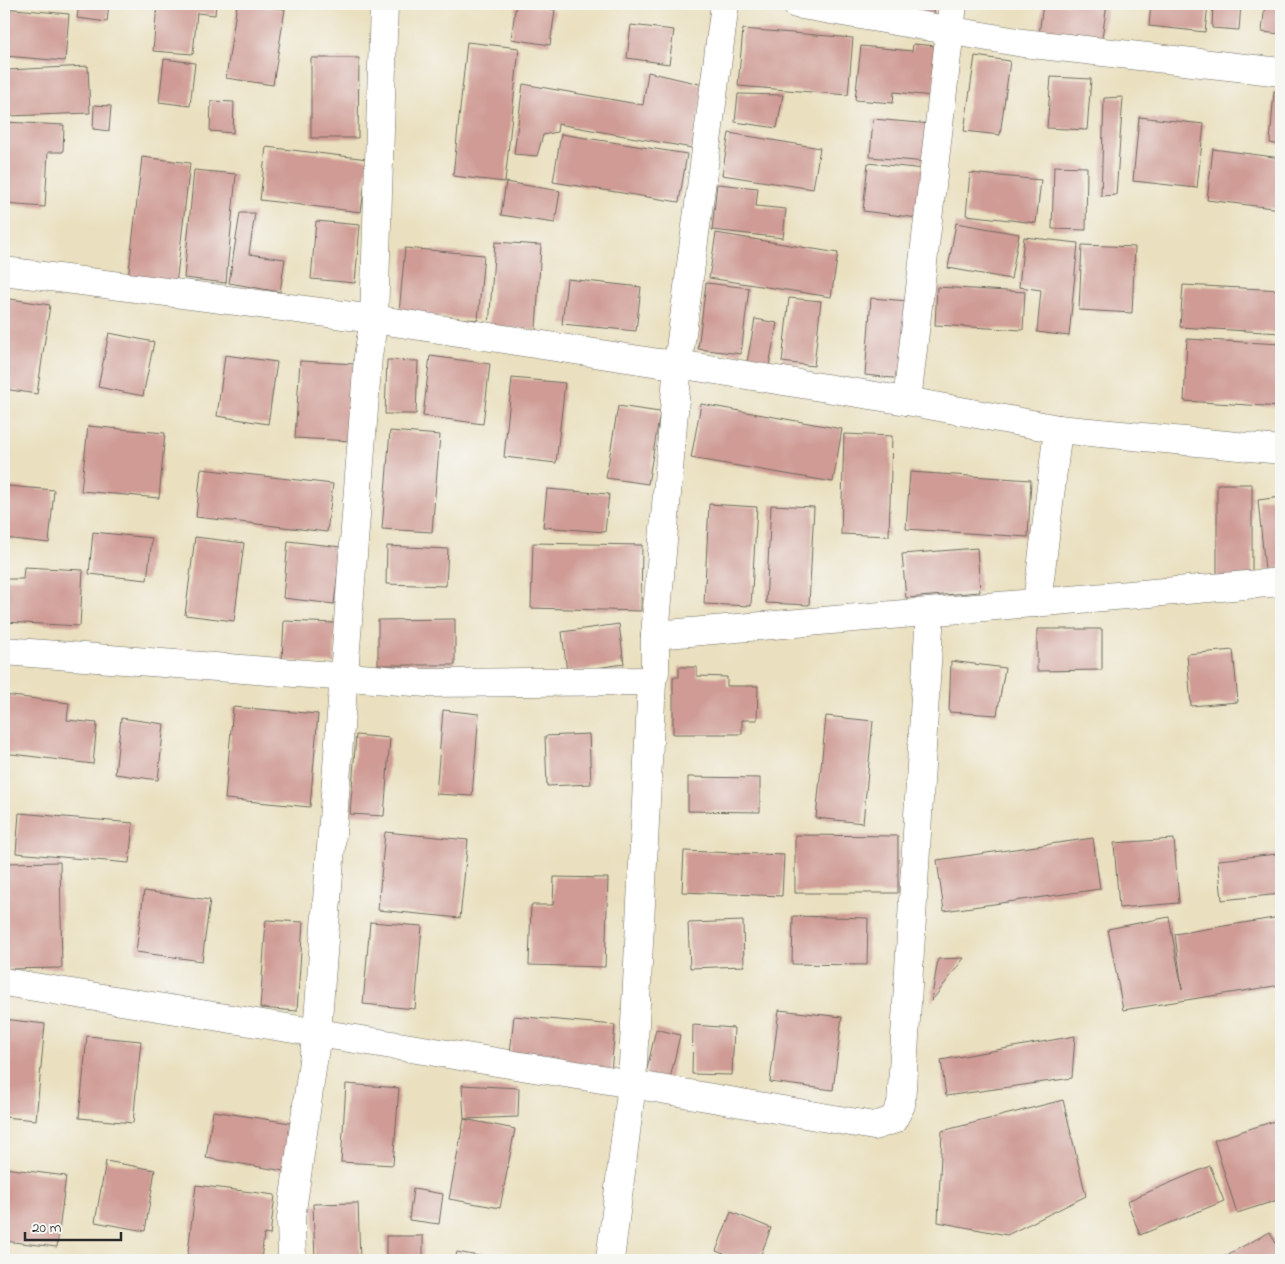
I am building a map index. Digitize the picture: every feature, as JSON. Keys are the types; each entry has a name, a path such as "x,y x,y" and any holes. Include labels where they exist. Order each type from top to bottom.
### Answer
{"street":[{"path":"292,1260 292,1218 317,1033 368,356 374,320 384,4"},
{"path":"610,1260 632,1084 652,681 655,672 655,635 678,364 725,4"},
{"path":"796,4 952,17 1023,43 1281,72"},
{"path":"907,401 952,17"},
{"path":"4,271 374,320 659,363 678,364 907,401 1058,429 1281,450"},
{"path":"1037,603 1058,429"},
{"path":"655,635 1281,582"},
{"path":"4,982 632,1084 874,1126 893,1120 901,1105 930,612"},
{"path":"4,651 427,683 652,681"}],"building":[{"path":"79,4 109,4 107,22 77,18"},
{"path":"157,4 216,4 215,15 197,13 193,54 153,51"},
{"path":"237,4 285,9 273,85 226,78"},
{"path":"516,4 555,10 550,45 511,39"},
{"path":"899,4 935,4 934,16 898,14"},
{"path":"1043,4 1107,4 1100,51 1038,42"},
{"path":"1151,4 1208,4 1205,32 1149,26"},
{"path":"1213,4 1241,4 1239,30 1212,28"},
{"path":"1265,4 1281,4 1281,34 1262,32"},
{"path":"4,8 69,14 65,61 4,56"},
{"path":"631,25 674,30 669,64 627,58"},
{"path":"743,29 853,38 848,95 738,86"},
{"path":"467,42 519,48 505,182 453,176"},
{"path":"913,44 938,46 933,96 894,92 893,103 855,100 861,46 912,51"},
{"path":"975,56 1010,61 1000,135 964,131"},
{"path":"311,58 359,58 358,138 311,138"},
{"path":"164,59 195,63 190,106 159,102"},
{"path":"88,66 90,113 9,116 7,70"},
{"path":"648,72 704,85 692,148 558,124 557,132 543,135 537,156 514,154 523,84 643,105"},
{"path":"1051,77 1091,79 1087,130 1047,128"},
{"path":"1274,91 1281,92 1281,145 1270,143"},
{"path":"738,94 783,95 777,128 735,122"},
{"path":"1123,97 1116,195 1101,196 1104,98"},
{"path":"211,101 234,102 233,133 210,131"},
{"path":"94,105 111,106 109,131 93,129"},
{"path":"1139,117 1204,124 1197,188 1133,181"},
{"path":"873,119 931,124 927,162 870,157"},
{"path":"4,122 64,125 63,152 48,152 45,207 4,204"},
{"path":"729,133 820,148 813,189 722,175"},
{"path":"561,134 687,154 679,202 553,182"},
{"path":"266,147 368,159 361,212 260,200"},
{"path":"1213,149 1281,158 1281,209 1207,200"},
{"path":"142,157 190,163 176,285 128,279"},
{"path":"868,163 924,169 918,218 863,211"},
{"path":"1054,166 1087,167 1086,230 1052,229"},
{"path":"194,170 236,174 226,283 184,278"},
{"path":"970,173 1041,180 1036,223 966,215"},
{"path":"506,182 560,191 555,223 501,215"},
{"path":"717,184 758,188 756,206 786,209 783,238 712,230"},
{"path":"240,213 255,213 249,254 285,259 280,292 229,283"},
{"path":"316,221 360,225 355,283 311,279"},
{"path":"956,223 1019,234 1011,279 948,268"},
{"path":"716,233 838,253 831,297 709,278"},
{"path":"1024,237 1078,243 1069,336 1037,332 1041,290 1019,287"},
{"path":"495,242 541,245 536,330 489,327"},
{"path":"1082,245 1135,247 1132,313 1079,310"},
{"path":"405,248 484,255 478,320 399,313"},
{"path":"567,279 641,287 636,331 562,324"},
{"path":"706,283 749,288 741,354 698,349"},
{"path":"1183,285 1281,290 1281,333 1180,327"},
{"path":"937,287 1025,292 1023,330 935,325"},
{"path":"4,298 50,305 37,394 4,389"},
{"path":"789,298 821,301 814,366 782,362"},
{"path":"871,298 908,301 902,379 865,375"},
{"path":"755,319 777,323 769,366 747,362"},
{"path":"109,333 154,342 143,396 98,387"},
{"path":"1187,339 1281,344 1281,407 1184,401"},
{"path":"225,355 277,362 268,424 217,416"},
{"path":"430,356 490,364 483,424 423,416"},
{"path":"387,360 418,361 416,414 385,414"},
{"path":"300,361 356,364 351,441 295,438"},
{"path":"512,378 565,383 556,463 504,457"},
{"path":"701,404 842,429 833,482 691,458"},
{"path":"618,406 660,412 648,484 606,478"},
{"path":"88,426 165,433 159,498 81,491"},
{"path":"390,431 440,435 432,532 382,529"},
{"path":"844,434 892,436 889,536 841,534"},
{"path":"201,469 333,484 327,532 196,517"},
{"path":"910,472 1031,480 1028,537 906,529"},
{"path":"1217,484 1252,484 1252,576 1217,585"},
{"path":"7,486 54,490 49,543 4,538"},
{"path":"547,489 609,494 605,532 543,527"},
{"path":"1281,497 1281,568 1265,570 1258,500"},
{"path":"709,504 757,507 751,606 704,604"},
{"path":"771,505 814,507 809,605 766,603"},
{"path":"93,532 152,538 147,580 89,574"},
{"path":"195,537 244,543 234,621 185,615"},
{"path":"288,541 341,547 334,604 283,598"},
{"path":"533,543 642,545 641,611 531,608"},
{"path":"387,546 448,549 446,586 386,584"},
{"path":"977,548 980,592 906,598 902,554"},
{"path":"24,567 83,570 80,626 4,622 6,579 23,579"},
{"path":"455,619 455,665 378,665 378,620"},
{"path":"284,621 336,623 334,663 282,660"},
{"path":"619,624 624,664 567,672 562,632"},
{"path":"1037,629 1102,629 1102,670 1037,671"},
{"path":"1233,650 1238,702 1191,706 1187,654"},
{"path":"951,661 1005,668 997,715 949,712"},
{"path":"679,667 697,667 697,676 727,677 727,686 758,686 757,720 742,720 742,734 673,734 673,677 679,677"},
{"path":"4,695 69,703 67,720 97,723 93,764 4,753"},
{"path":"233,707 318,714 310,807 225,799"},
{"path":"443,710 479,714 472,796 436,794"},
{"path":"826,716 873,721 863,823 816,818"},
{"path":"121,718 164,724 158,780 115,774"},
{"path":"589,734 591,784 547,786 545,736"},
{"path":"356,735 390,738 384,816 350,814"},
{"path":"688,777 760,778 760,812 688,811"},
{"path":"19,813 133,823 129,863 16,853"},
{"path":"385,832 468,840 460,918 378,910"},
{"path":"795,835 898,836 898,893 795,893"},
{"path":"1093,838 1100,889 944,911 937,860"},
{"path":"1174,839 1179,903 1119,908 1114,843"},
{"path":"684,851 784,855 782,896 682,892"},
{"path":"1278,854 1281,894 1222,900 1218,860"},
{"path":"60,862 62,968 4,969 4,863"},
{"path":"554,877 608,878 605,967 529,965 531,905 553,905"},
{"path":"144,891 210,900 202,961 136,952"},
{"path":"793,916 868,918 867,965 792,964"},
{"path":"1169,917 1182,989 1175,934 1280,917 1281,985 1123,1010 1108,929"},
{"path":"266,920 303,922 297,1011 260,1008"},
{"path":"743,921 744,966 690,968 688,923"},
{"path":"370,922 422,926 415,1009 363,1004"},
{"path":"964,958 931,1002 938,959"},
{"path":"779,1010 842,1017 833,1090 770,1082"},
{"path":"514,1016 615,1025 611,1073 509,1063"},
{"path":"4,1019 45,1024 36,1120 4,1117"},
{"path":"693,1025 734,1028 732,1075 692,1074"},
{"path":"656,1029 680,1035 669,1083 645,1078"},
{"path":"87,1036 141,1041 133,1123 79,1118"},
{"path":"1075,1036 1072,1078 946,1096 941,1060"},
{"path":"346,1084 399,1088 393,1165 341,1162"},
{"path":"462,1085 519,1088 518,1117 464,1119"},
{"path":"1063,1100 1086,1196 1007,1235 938,1222 942,1131"},
{"path":"213,1111 303,1125 296,1173 206,1158"},
{"path":"464,1119 515,1129 500,1208 449,1199"},
{"path":"1281,1119 1281,1199 1237,1213 1214,1140"},
{"path":"106,1161 155,1170 145,1231 95,1222"},
{"path":"1210,1166 1224,1201 1140,1235 1127,1201"},
{"path":"4,1168 66,1176 57,1247 4,1241"},
{"path":"196,1185 275,1195 270,1235 264,1234 261,1260 187,1260"},
{"path":"413,1189 443,1194 439,1224 409,1220"},
{"path":"358,1203 360,1260 315,1260 313,1204"},
{"path":"731,1212 771,1228 759,1260 740,1260 716,1251"},
{"path":"1270,1232 1281,1253 1281,1260 1217,1260"},
{"path":"386,1236 423,1236 423,1260 386,1260"},
{"path":"457,1252 489,1258 488,1260 455,1260"}]}
